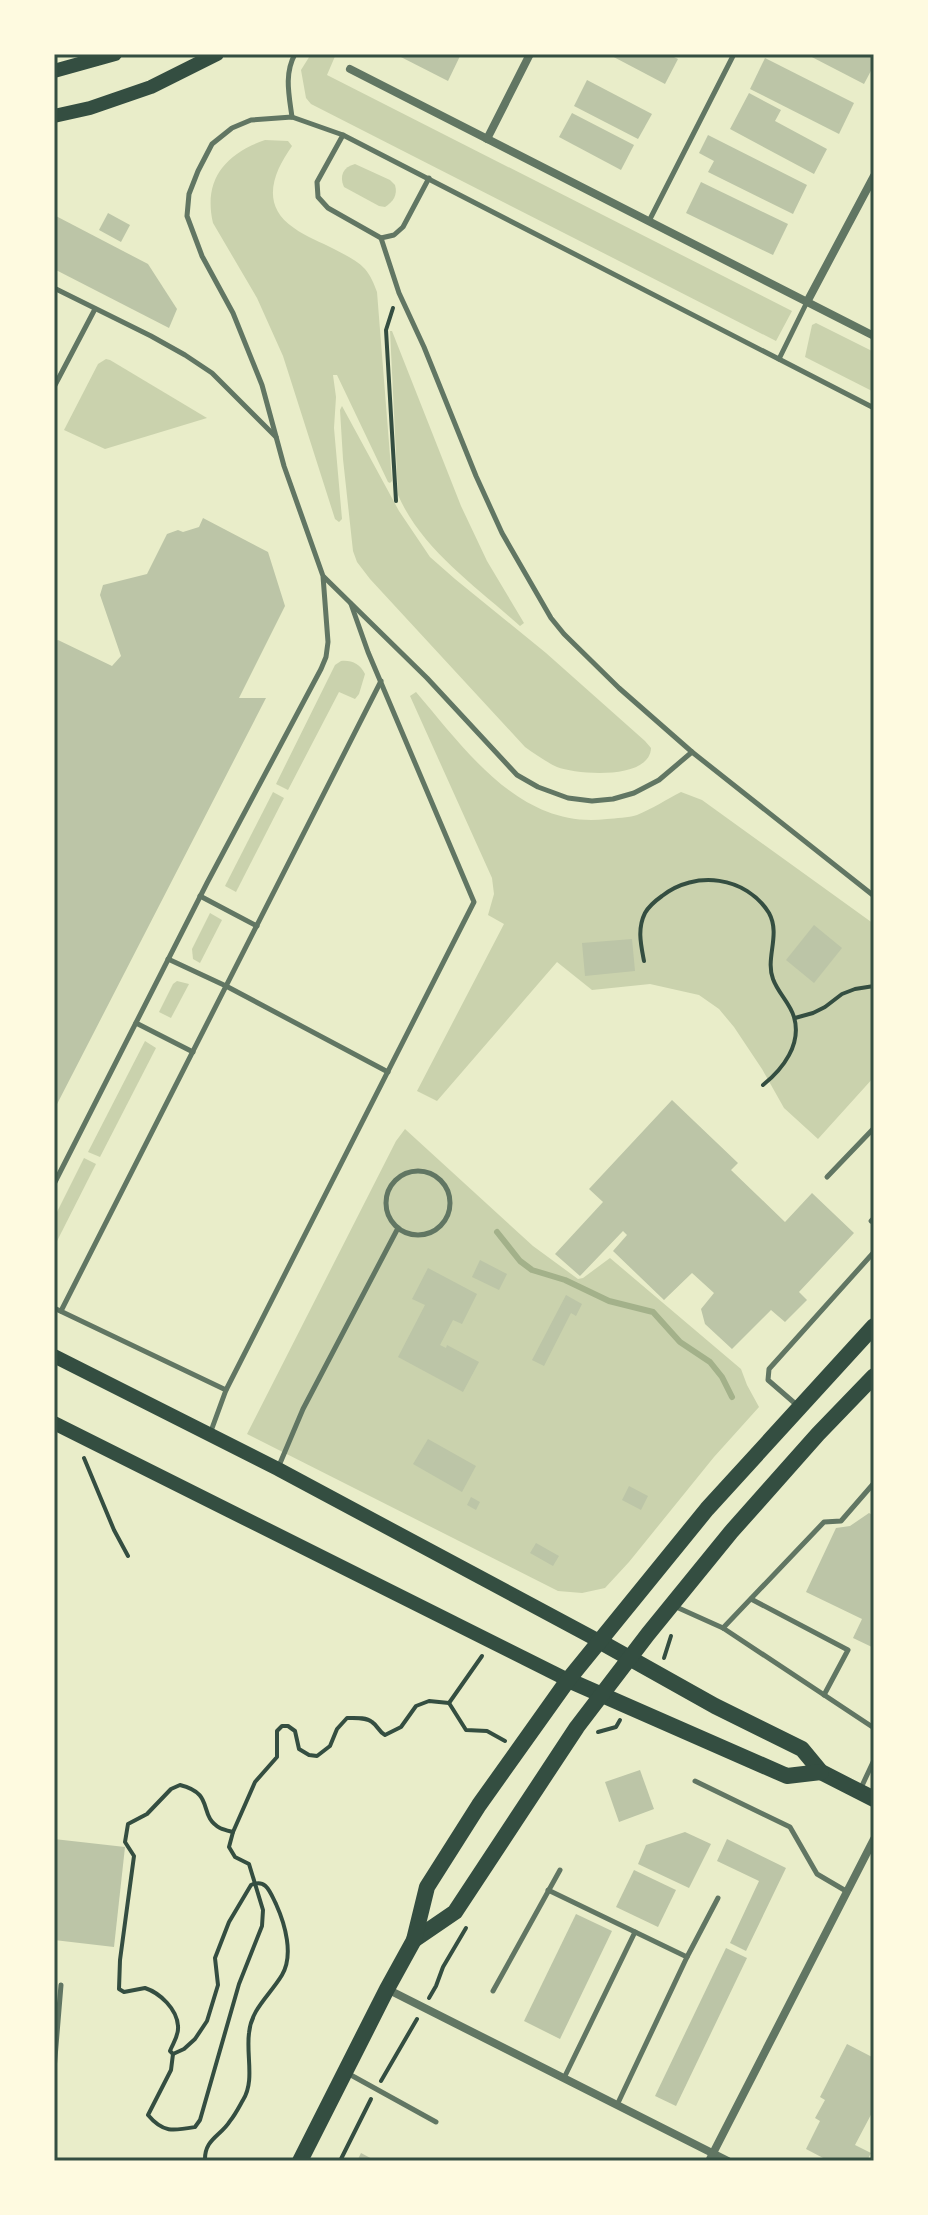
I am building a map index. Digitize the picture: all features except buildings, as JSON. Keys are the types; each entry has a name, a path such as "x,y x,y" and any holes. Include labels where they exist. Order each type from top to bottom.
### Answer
{"main road":[{"path":"54,71 115,54"},
{"path":"54,116 90,108 151,87 217,54"},
{"path":"300,2161 414,1940 427,1887 479,1805 568,1680 707,1509 874,1326"},
{"path":"54,1356 278,1469 715,1706 802,1749 821,1772 866,1795"},
{"path":"414,1940 455,1912 520,1810 601,1695 741,1521 874,1376"},
{"path":"54,1423 568,1680 787,1776 821,1772"}],"street":[{"path":"487,139 530,54"},
{"path":"350,69 874,336"},
{"path":"807,302 874,176"},
{"path":"711,2157 874,1839"},
{"path":"387,1989 617,2105 711,2157 728,2161"}],"lane":[{"path":"292,117 288,81 289,65 295,54"},
{"path":"648,222 734,54"},
{"path":"54,1184 326,657 328,642 323,576 284,466 262,385 233,313 202,256 187,216 189,194 212,144 232,128 251,120 292,117 343,135 874,408"},
{"path":"343,135 317,182 318,197 328,208 381,238 399,293 502,533 551,618 619,688 692,752 874,896"},
{"path":"381,238 394,235 403,227 429,178"},
{"path":"54,288 151,336 212,373 276,437"},
{"path":"779,359 807,302"},
{"path":"54,387 95,309"},
{"path":"323,576 427,678 517,775 538,787 568,798 592,801 613,799 634,793 659,780 692,752"},
{"path":"209,1434 226,1390 474,902 351,604"},
{"path":"61,1311 381,681"},
{"path":"200,896 257,926"},
{"path":"168,959 226,986 388,1072"},
{"path":"136,1023 193,1052"},
{"path":"827,1177 874,1128"},
{"path":"420,1170 439,1177 450,1194 451,1204 444,1223 427,1234 417,1235 398,1228 391,1221 386,1201 393,1182 410,1171 420,1170"},
{"path":"278,1469 303,1409 398,1228"},
{"path":"798,1407 768,1380 769,1369 874,1252"},
{"path":"54,1308 226,1390"},
{"path":"723,1628 824,1522 841,1521 874,1483"},
{"path":"751,1599 848,1650 824,1695"},
{"path":"672,1605 723,1628 874,1728"},
{"path":"866,1795 874,1760"},
{"path":"695,1781 790,1827 817,1874 847,1892"},
{"path":"493,1991 560,1870"},
{"path":"548,1890 687,1957"},
{"path":"617,2105 718,1898"},
{"path":"564,2078 635,1932"},
{"path":"54,2070 61,1985"},
{"path":"345,2071 436,2122"}],"path":[{"path":"396,501 386,330 399,293"},
{"path":"644,961 640,928 645,913 668,890 704,880 725,881 752,894 771,916 774,930 771,976 795,1018 795,1039 789,1056 778,1073 763,1085"},
{"path":"795,1018 825,1007 842,994 874,986"},
{"path":"82,1452 128,1556"},
{"path":"657,1674 670,1637 688,1613"},
{"path":"449,1703 482,1656"},
{"path":"233,1832 219,1828 211,1820 197,1790 180,1785 171,1789 147,1814 128,1824 125,1842 134,1856 119,1989 124,1992 145,1988 162,1998 172,2010 178,2026 177,2037 170,2051 173,2054 171,2070 148,2115 155,2124 165,2129 195,2127 200,2120 239,1984 262,1926 263,1910 249,1864 235,1857 229,1847 255,1782 277,1757 277,1731 282,1726 288,1726 295,1731 299,1749 317,1756 330,1746 337,1729 347,1718 372,1722 385,1735 401,1727 416,1706 429,1701 449,1703"},
{"path":"449,1703 466,1730 487,1731 507,1742"},
{"path":"590,1743 599,1731 616,1727 630,1707"},
{"path":"173,2054 195,2039 207,2021 218,1985 215,1958 229,1922 248,1888 256,1882"},
{"path":"205,2161 204,2155 213,2137 231,2121 243,2100 249,2073 249,2033 255,2011 284,1972 286,1963 286,1939 279,1912 268,1888 256,1882"},
{"path":"340,2161 376,2089 417,2021 466,1927"}],"green space":[{"path":"311,54 336,54 327,75 792,311 776,341 311,104 306,98 301,70"},
{"path":"265,140 288,141 292,146 273,188 273,199 283,219 303,234 358,263 369,274 377,292 392,481 388,482 337,375 333,375 342,519 339,522 335,519 283,356 257,298 213,223 211,194 220,171 239,153"},
{"path":"355,164 395,185 395,195 388,205 379,206 344,187 343,172"},
{"path":"816,323 874,352 874,392 805,357 812,325"},
{"path":"390,331 461,506 487,561 524,623 520,626 436,550 408,515 398,495"},
{"path":"106,359 207,418 105,449 64,430 98,364"},
{"path":"342,406 399,511 430,557 546,653 645,741 651,748 648,758 639,766 596,773 567,770 525,747 370,579 353,551 343,459"},
{"path":"341,661 355,663 365,674 359,694 355,699 339,692 288,790 276,784 335,665"},
{"path":"416,692 475,760 521,799 547,812 576,819 607,819 637,815 681,792 702,800 874,924 874,1077 818,1139 784,1108 734,1027 719,1009 699,995 650,984 592,990 557,962 437,1101 417,1091 504,924 488,915 494,894 492,878 410,696"},
{"path":"273,792 284,798 236,892 225,886"},
{"path":"210,913 222,920 200,963 193,959 192,949"},
{"path":"177,981 189,984 171,1018 159,1012"},
{"path":"145,1041 156,1048 100,1157 88,1152"},
{"path":"405,1129 533,1246 578,1279 610,1258 741,1369 759,1407 605,1588 582,1593 558,1591 247,1434 396,1141"},
{"path":"84,1158 96,1164 54,1247 54,1218"}],"waterway":[{"path":"497,1232 520,1261 532,1270 565,1280 609,1301 653,1312 680,1342 710,1362 732,1397"}]}
